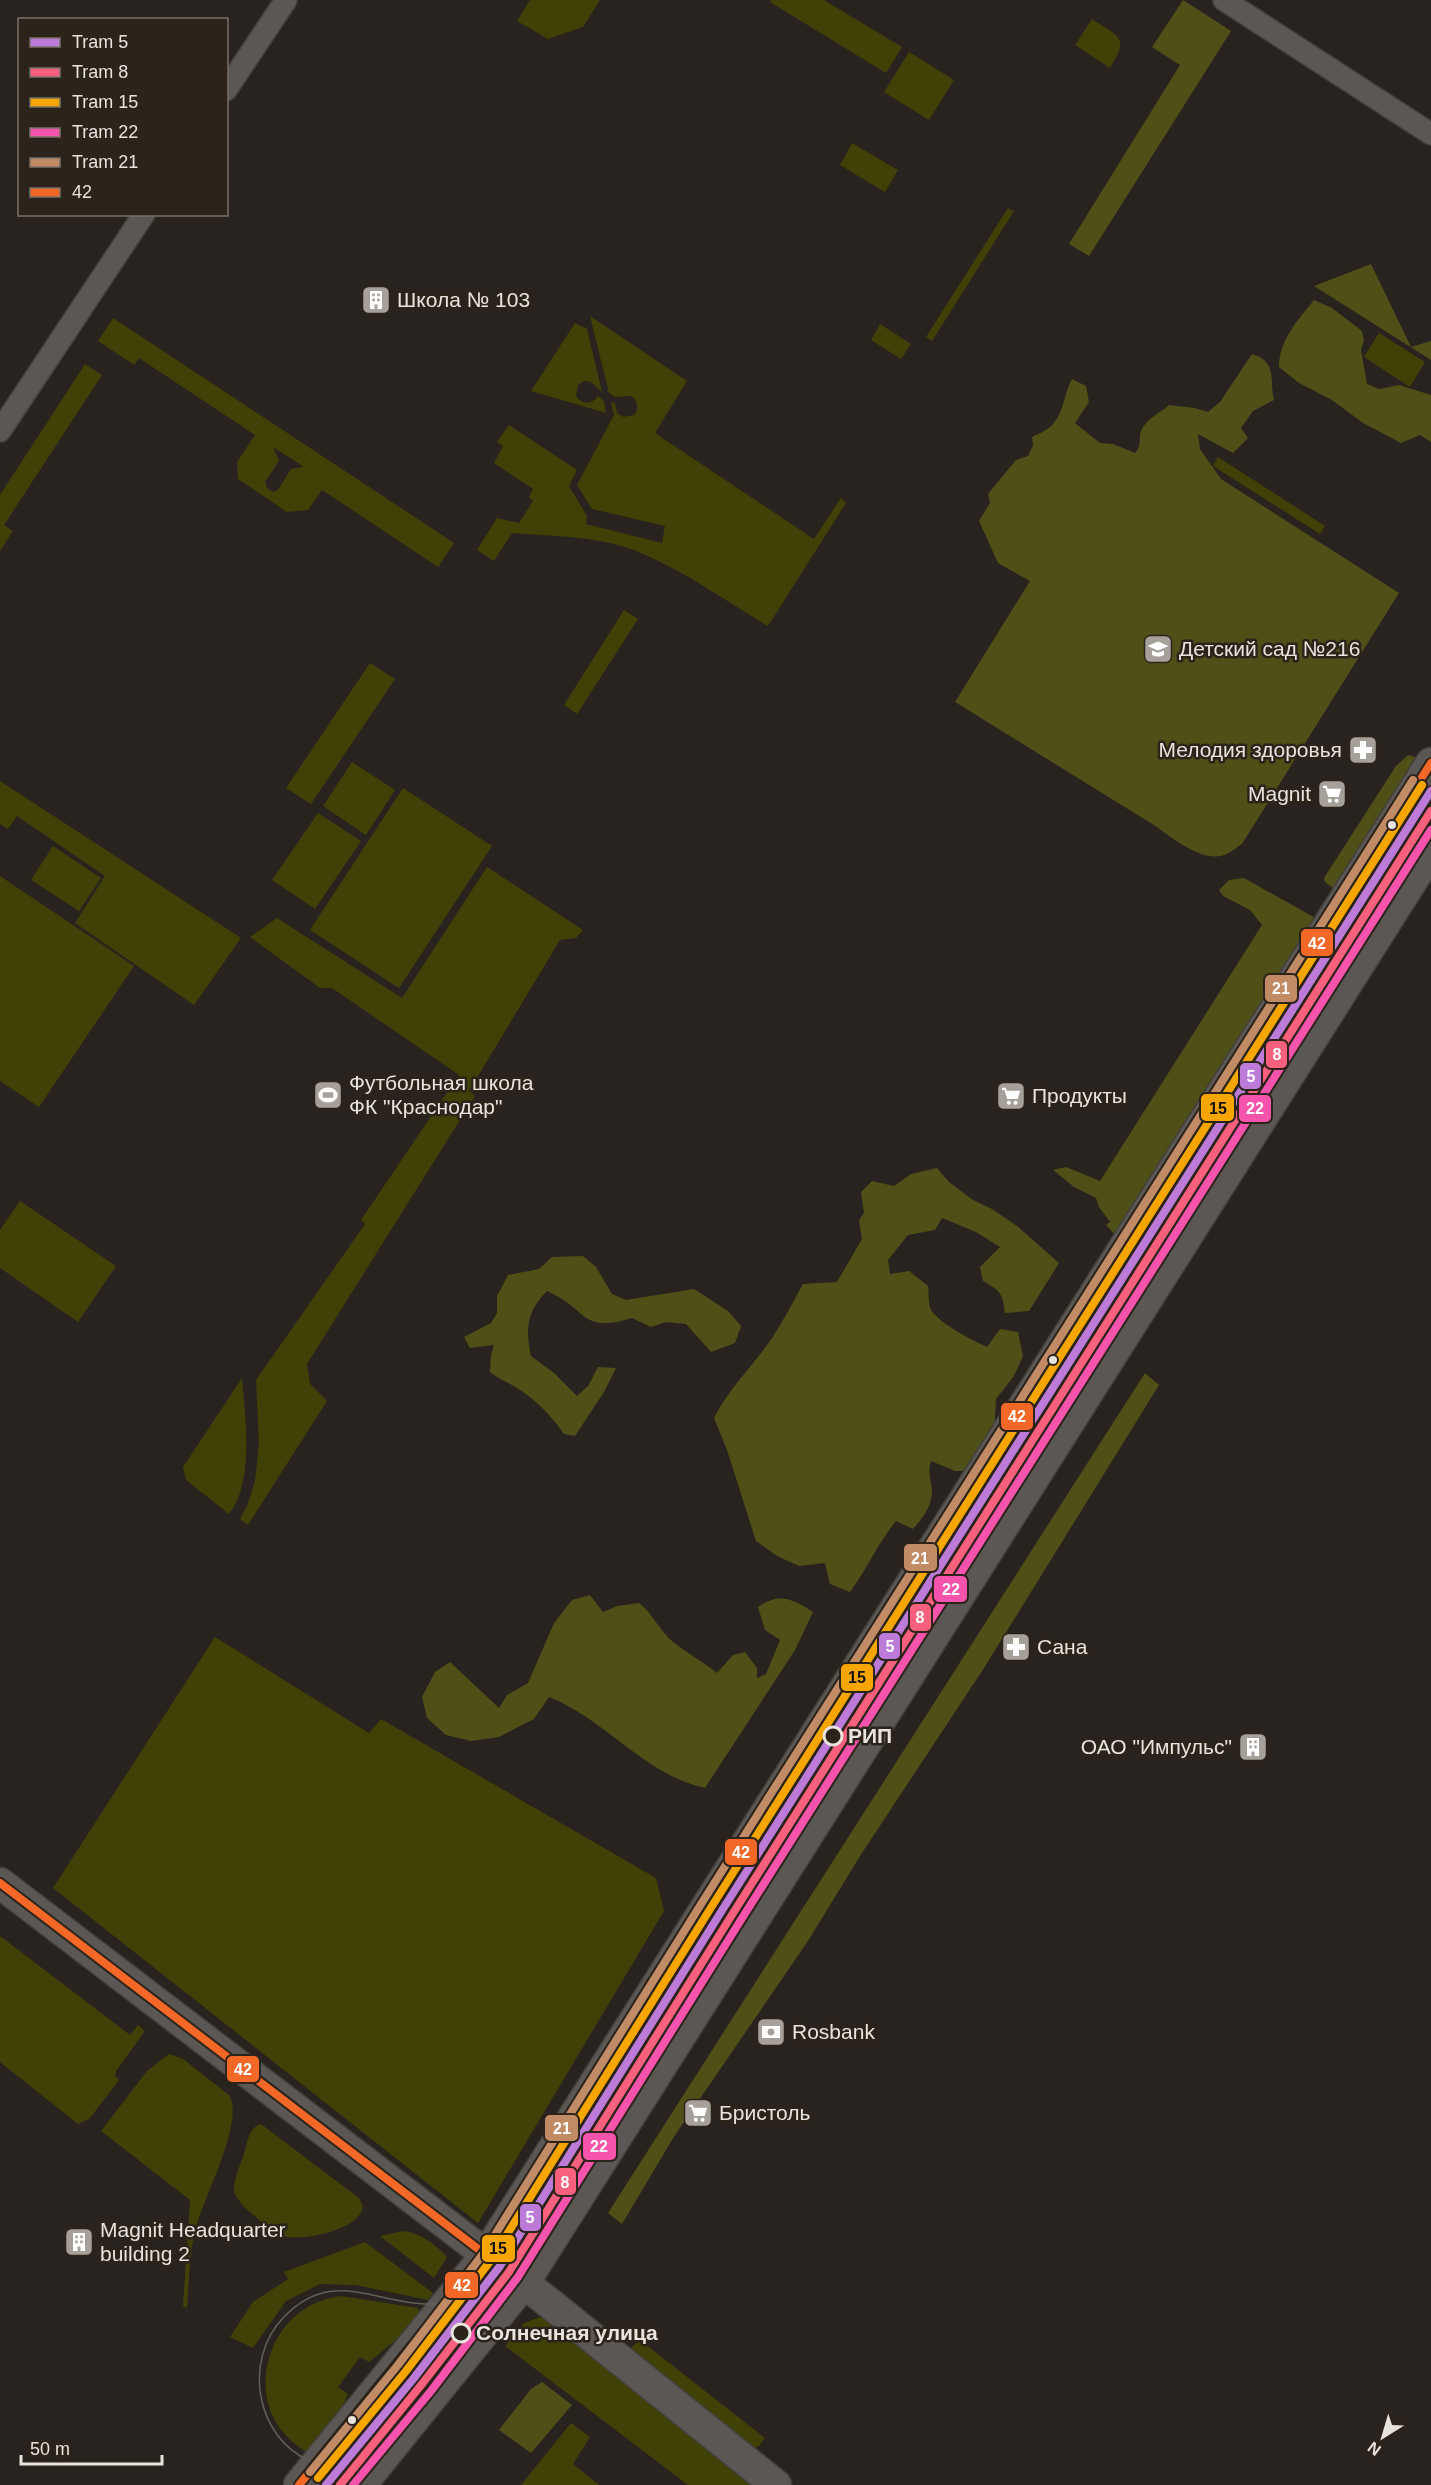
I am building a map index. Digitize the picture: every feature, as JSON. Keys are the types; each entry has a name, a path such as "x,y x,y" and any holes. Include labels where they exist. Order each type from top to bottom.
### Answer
{"street":[{"path":"228,87 286,0"},
{"path":"1224,0 1431,134"},
{"path":"0,431 143,216"},
{"path":"299,2485 486,2255 1431,763"},
{"path":"361,2485 524,2283 1431,851"},
{"path":"1349,893 1388,919"},
{"path":"1330,923 1369,949"},
{"path":"0,1883 524,2283 776,2485"},
{"path":"708,1904 748,1930"},
{"path":"687,1937 727,1963"}],"shaded area":[{"path":"530,0 600,0 583,27 548,39 517,21"},
{"path":"771,0 824,0 902,47 886,73 770,2"},
{"path":"1183,0 1231,31 1089,256 1069,244 1180,65 1152,47"},
{"path":"1092,19 1119,38 1119,49 1110,68 1075,45"},
{"path":"909,52 954,80 929,120 884,92"},
{"path":"852,143 898,170 885,192 840,165"},
{"path":"1008,208 1014,211 932,341 926,337"},
{"path":"1371,264 1411,347 1431,341 1431,360 1314,286"},
{"path":"1314,300 1332,308 1362,331 1364,340 1361,350 1367,384 1379,389 1399,385 1431,395 1431,442 1420,435 1401,443 1363,423 1332,400 1299,383 1279,367 1286,339"},
{"path":"590,316 687,381 655,433 814,539 841,498 846,503 768,626 701,584 649,556 602,541 512,533 494,561 477,550 497,518 519,523 533,501 529,497 533,489 494,463 503,446 497,442 509,425 577,470 569,486 587,516 586,524 662,543 665,526 592,509 577,485 614,415 611,402 615,403 617,413 623,417 634,415 637,407 631,396 615,397 609,393"},
{"path":"113,318 454,543 438,567 322,490 308,510 287,512 238,479 237,462 255,435 139,358 134,365 98,341","holes":["273,447 304,467 291,469 278,490 273,492 267,488 265,482 279,461"]},
{"path":"575,323 587,329 602,392 591,382 584,381 578,385 576,396 587,403 598,396 604,401 606,413 531,391"},
{"path":"880,324 911,344 901,359 871,340"},
{"path":"1379,333 1425,362 1410,387 1364,357"},
{"name":"Детский сад №216","path":"1252,354 1260,357 1269,367 1274,400 1253,411 1241,428 1248,438 1233,453 1198,434 1200,449 1221,479 1399,593 1242,844 1226,854 1213,856 1196,852 1179,843 1157,827 955,702 1030,581 998,563 979,521 990,503 988,494 1016,460 1028,456 1033,445 1032,437 1048,428 1057,419 1072,379 1086,386 1089,402 1075,423 1100,443 1113,444 1135,453 1140,444 1143,427 1169,405 1208,412 1220,402"},
{"path":"85,364 102,375 4,525 13,531 0,551 0,495"},
{"path":"1218,457 1325,526 1320,534 1213,466"},
{"path":"624,610 638,619 577,714 564,705"},
{"path":"370,663 395,679 311,804 286,788"},
{"path":"1408,755 1426,760 1337,891 1325,882 1324,878 1396,766"},
{"path":"352,762 395,790 366,835 323,806"},
{"path":"0,781 241,938 194,1005 75,923 105,876 17,816 8,829 0,824"},
{"path":"403,788 492,846 399,988 310,930"},
{"path":"318,813 361,841 315,909 272,880"},
{"path":"53,846 101,878 79,911 31,880"},
{"path":"487,867 583,930 576,938 560,940 469,1091 475,1096 307,1364 310,1384 327,1401 248,1525 240,1519 255,1481 259,1443 256,1380 365,1224 361,1220 459,1075 332,988 320,988 250,937 277,918 402,998"},
{"path":"0,876 134,966 39,1107 0,1081"},
{"path":"1244,878 1319,920 1116,1236 1106,1225 1110,1222 1099,1207 1096,1198 1074,1187 1053,1170 1066,1167 1100,1181 1262,925 1250,910 1223,896 1219,890 1229,880"},
{"path":"937,1168 949,1182 973,1200 992,1209 1017,1226 1059,1263 1029,1311 1005,1313 1002,1297 997,1290 983,1281 980,1267 1000,1247 976,1232 942,1218 935,1230 908,1235 888,1260 890,1274 909,1271 928,1286 931,1310 949,1326 987,1347 1000,1329 1018,1332 1023,1356 1014,1376 996,1399 994,1433 973,1471 955,1471 931,1461 929,1472 932,1495 926,1511 913,1529 896,1521 850,1592 830,1584 825,1563 799,1566 777,1556 756,1541 727,1450 714,1418 727,1397 772,1338 803,1284 837,1282 862,1239 859,1220 864,1213 861,1192 872,1181 894,1186 911,1174"},
{"path":"20,1201 116,1266 78,1322 0,1268 0,1230"},
{"path":"583,1256 596,1267 612,1294 626,1300 694,1289 728,1311 741,1326 735,1343 711,1352 686,1324 666,1322 651,1327 632,1318 602,1323 593,1321 547,1291 535,1306 529,1321 528,1337 531,1356 554,1373 577,1396 588,1386 598,1367 616,1368 604,1392 575,1436 564,1434 535,1401 490,1372 494,1345 470,1348 464,1337 491,1323 497,1313 497,1296 508,1275 539,1269 552,1257"},
{"path":"1145,1373 1159,1385 984,1668 860,1856 808,1941 675,2135 622,2224 608,2213"},
{"path":"242,1378 246,1429 245,1467 237,1500 229,1514 186,1480 183,1467"},
{"path":"590,1595 603,1612 617,1606 639,1603 673,1642 717,1673 733,1655 745,1652 757,1668 757,1678 766,1674 780,1640 765,1630 758,1607 773,1600 786,1599 813,1612 795,1650 705,1788 663,1771 589,1719 549,1697 534,1719 499,1737 471,1741 446,1735 427,1718 422,1697 435,1672 450,1662 499,1708 507,1695 528,1683 554,1623 572,1600"},
{"path":"215,1637 369,1733 381,1719 656,1878 664,1911 478,2223 53,1888"},
{"path":"0,1936 130,2035 138,2025 145,2031 116,2071 115,2076 119,2080 90,2118 78,2124 0,2062"},
{"path":"169,2054 183,2059 229,2095 233,2107 227,2142 194,2235 187,2308 183,2306 190,2200 101,2131 147,2071"},
{"path":"261,2124 359,2198 363,2206 360,2214 344,2227 308,2237 282,2235 256,2218 236,2196 234,2185 249,2136 254,2128"},
{"path":"403,2231 427,2240 447,2257 434,2278 380,2236"},
{"path":"365,2242 433,2293 428,2300 356,2285 320,2284 286,2301 253,2348 230,2337 253,2302 288,2279 284,2272"},
{"path":"341,2296 418,2308 420,2313 403,2334 369,2362 360,2357 338,2387 348,2394 331,2433 312,2454 288,2438 273,2416 266,2391 267,2365 276,2341 291,2320 313,2304"},
{"path":"540,2317 555,2324 751,2485 688,2485 505,2346 524,2323"},
{"path":"640,2340 765,2438 758,2447 752,2447 632,2352 631,2348"},
{"path":"542,2382 572,2405 531,2453 499,2430 531,2389"},
{"path":"571,2423 590,2437 573,2464 599,2485 521,2485"}],"tram line":[{"name":"21","path":"310,2472 398,2365 483,2254 703,1901 1413,780"},
{"name":"15","path":"318,2478 406,2371 491,2260 712,1906 1422,785"},
{"name":"5","path":"326,2485 414,2378 500,2266 721,1912 1431,791"},
{"name":"8","path":"340,2485 509,2272 730,1918 1431,811"},
{"name":"22","path":"353,2485 431,2391 518,2277 739,1923 1431,830"},
{"path":"375,2437 350,2460 336,2466 321,2465 291,2450 277,2434 267,2416 261,2396 259,2375 270,2335 283,2318 300,2303 318,2294 335,2291 352,2292 406,2302 433,2304 457,2300 486,2286"}],"transit line":[{"name":"42","path":"299,2485 486,2255 1431,763"},
{"name":"42","path":"0,1883 486,2255"}],"place":[{"name":"Школа № 103","path":"376,300"},
{"name":"Детский сад №216","path":"1158,649"},
{"name":"Мелодия здоровья","path":"1363,750"},
{"name":"Magnit","path":"1332,794"},
{"name":"Футбольная школа ФК \"Краснодар\"","path":"328,1095"},
{"name":"Продукты","path":"1011,1096"},
{"name":"Сана","path":"1016,1647"},
{"name":"РИП","path":"833,1736"},
{"name":"ОАО \"Импульс\"","path":"1253,1747"},
{"name":"Rosbank","path":"771,2032"},
{"name":"Бристоль","path":"698,2113"},
{"name":"Magnit Headquarter building 2","path":"79,2242"},
{"name":"Солнечная улица","path":"461,2333"}]}
